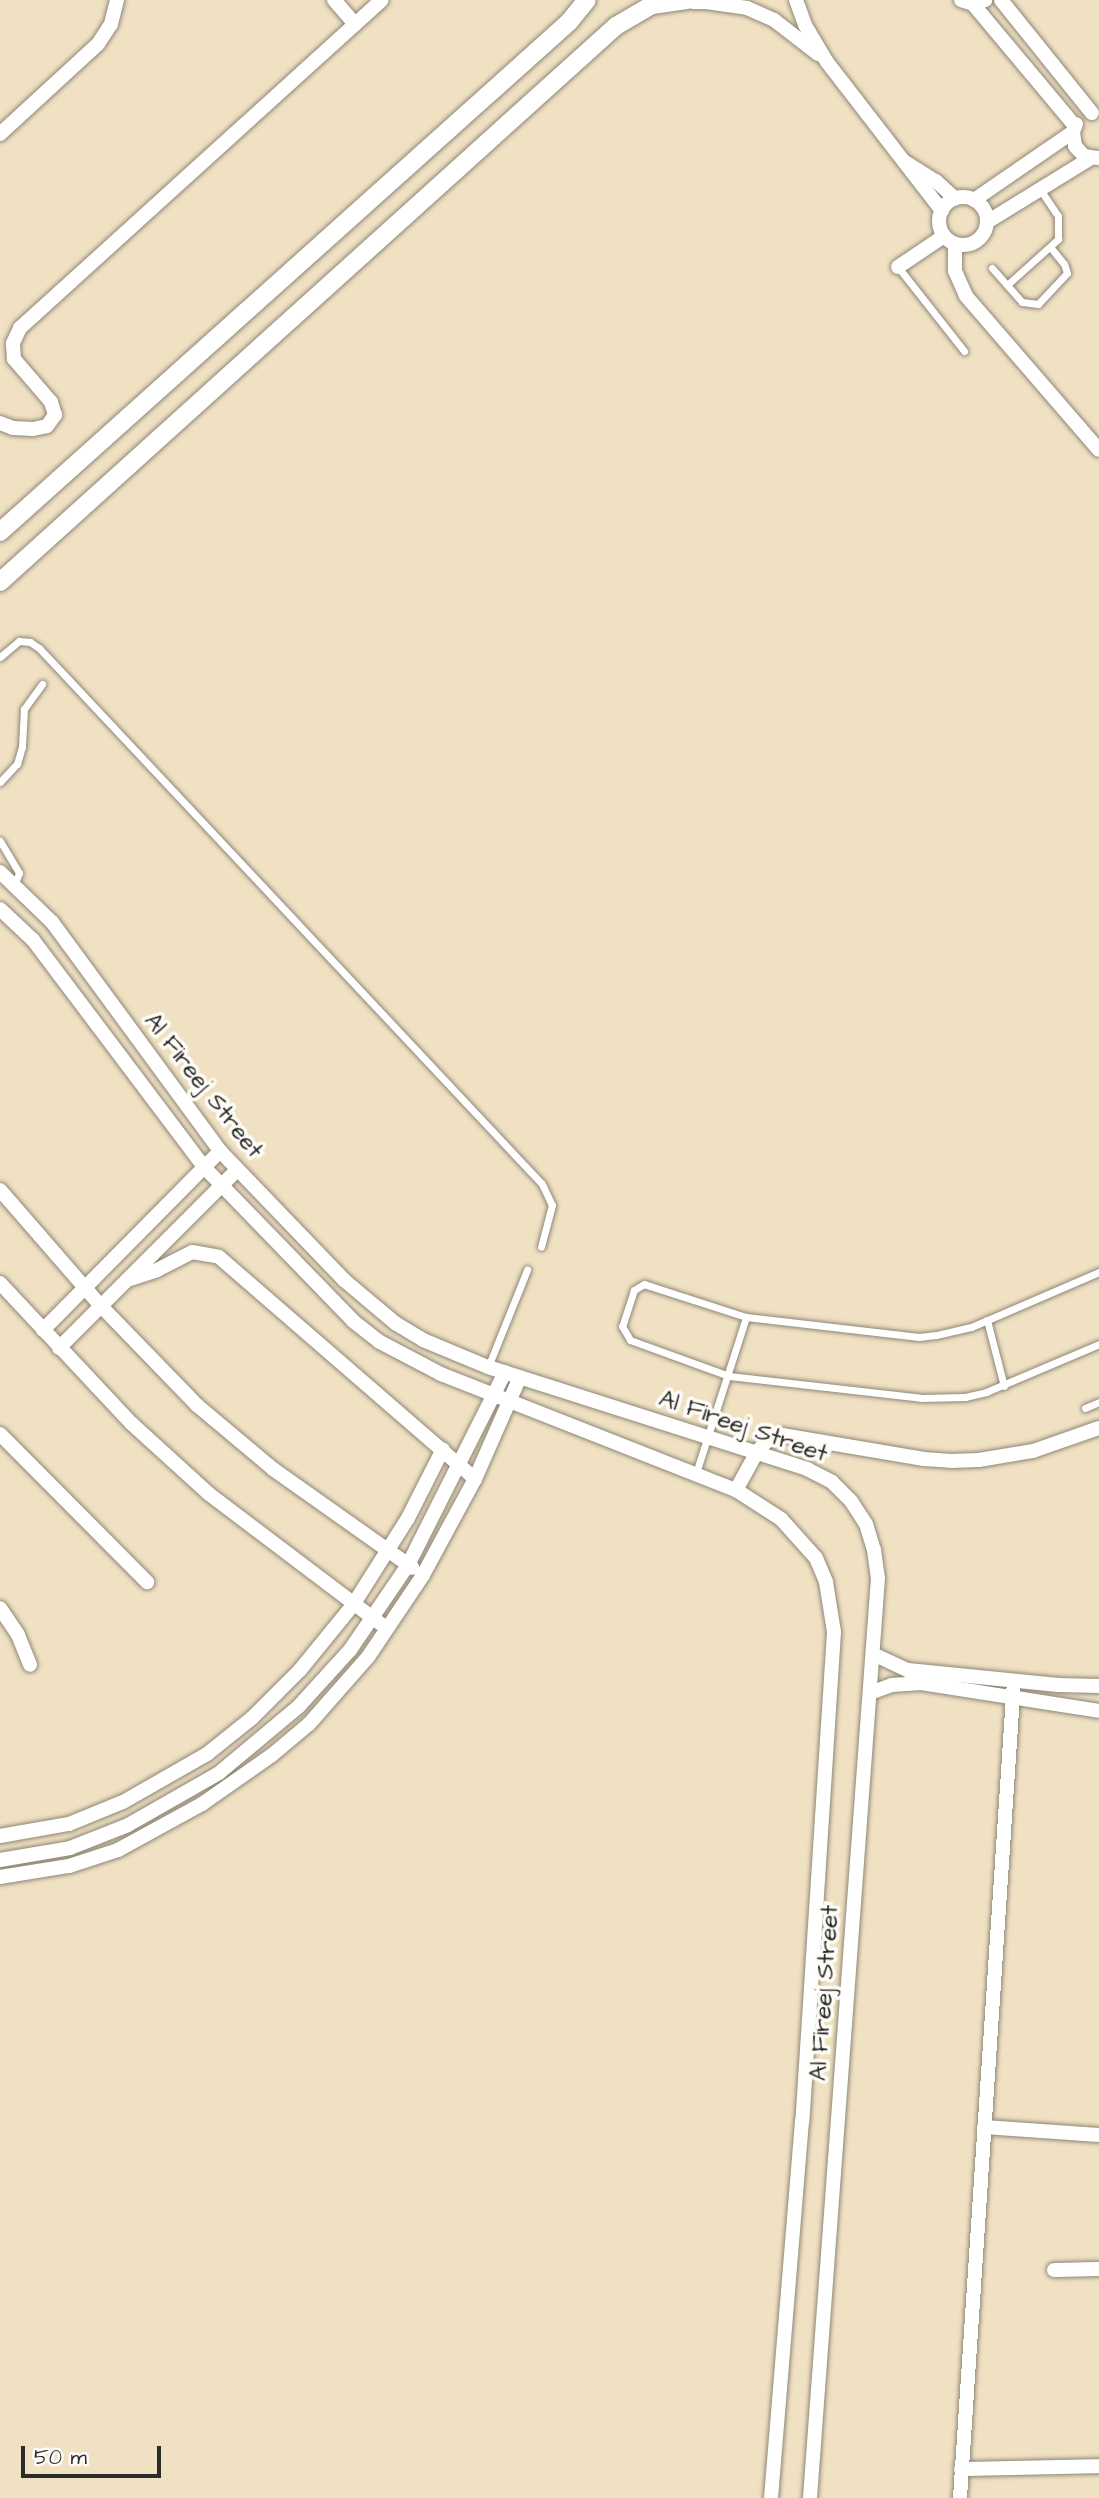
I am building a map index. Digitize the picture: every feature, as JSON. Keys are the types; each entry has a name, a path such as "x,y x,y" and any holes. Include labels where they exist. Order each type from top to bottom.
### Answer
{"street":[{"path":"0,134 99,44 111,24 117,0"},
{"path":"334,0 355,24"},
{"path":"0,423 13,428 33,429 47,426 55,415 51,402 14,359 13,343 20,328 382,0"},
{"path":"0,532 569,22 587,0"},
{"path":"0,582 616,26 652,5 687,0"},
{"path":"693,0 747,8 774,20 827,62"},
{"path":"702,1 718,0"},
{"path":"796,0 805,25 827,62 942,211"},
{"path":"904,161 936,181 955,199 974,200 1096,113 1001,0"},
{"path":"973,1 1074,129 1075,146 1095,158 987,222"},
{"path":"1038,82 1056,68"},
{"path":"955,199 942,211 939,223 949,240 955,271 965,296 1099,450"},
{"path":"898,267 949,240 974,243 984,234 987,222 984,209 974,200"},
{"name":"Al Fireej Street","path":"1,874 15,883 52,922 219,1151 344,1280 377,1309 423,1340 488,1367 807,1469 832,1482 851,1501 866,1524 874,1550 878,1578 810,2498"},
{"name":"Al Fireej Street","path":"0,909 33,940 220,1186 327,1297 362,1328 410,1359 736,1490 781,1518 816,1558 826,1582 834,1632 802,2121 771,2498"},
{"path":"33,940 52,922"},
{"path":"43,1330 219,1151"},
{"path":"59,1348 237,1170"},
{"path":"0,1189 101,1306 163,1371 235,1438 423,1575"},
{"path":"127,1280 157,1270 192,1252 219,1257 475,1479"},
{"path":"0,1283 131,1423 209,1494 388,1630"},
{"path":"0,1860 45,1854 100,1838 166,1805 219,1773 299,1706 350,1650 408,1564 505,1372"},
{"path":"0,1877 69,1866 118,1850 229,1787 309,1724 348,1683 388,1630 423,1575 475,1479 520,1377"},
{"path":"736,1490 757,1452 775,1437 790,1435 924,1459 979,1460 1033,1451 1099,1428"},
{"path":"0,1434 147,1582"},
{"path":"0,1836 41,1831 97,1814 152,1788 198,1760 273,1698 353,1605 389,1551 443,1449"},
{"path":"0,1608 18,1635 30,1665"},
{"path":"873,1654 908,1670 1014,1681 1099,1686"},
{"path":"960,2498 1014,1681"},
{"path":"870,1693 892,1685 921,1683 1012,1700 1099,1711"},
{"path":"219,1773 229,1787"},
{"path":"984,2127 1099,2135"},
{"path":"1054,2270 1099,2269"},
{"path":"961,2469 1099,2466"}],"lane":[{"path":"1007,285 1058,239 1060,222 1040,189"},
{"path":"992,268 1026,304 1038,304 1067,273 1064,264 1051,248"},
{"path":"898,267 964,351"},
{"path":"0,657 19,641 30,642 39,648 542,1184 552,1205 541,1247"},
{"path":"0,782 17,764 22,747 24,709 42,684"},
{"path":"0,841 19,873 15,883"},
{"path":"488,1367 527,1270"},
{"path":"1099,1272 954,1332 919,1337 746,1317 644,1284 634,1290 622,1330 630,1340 729,1376 921,1398 965,1397 1004,1386 1099,1344"},
{"path":"696,1473 746,1317"},
{"path":"987,1320 1004,1386"},
{"path":"1084,1408 1099,1402"}]}
